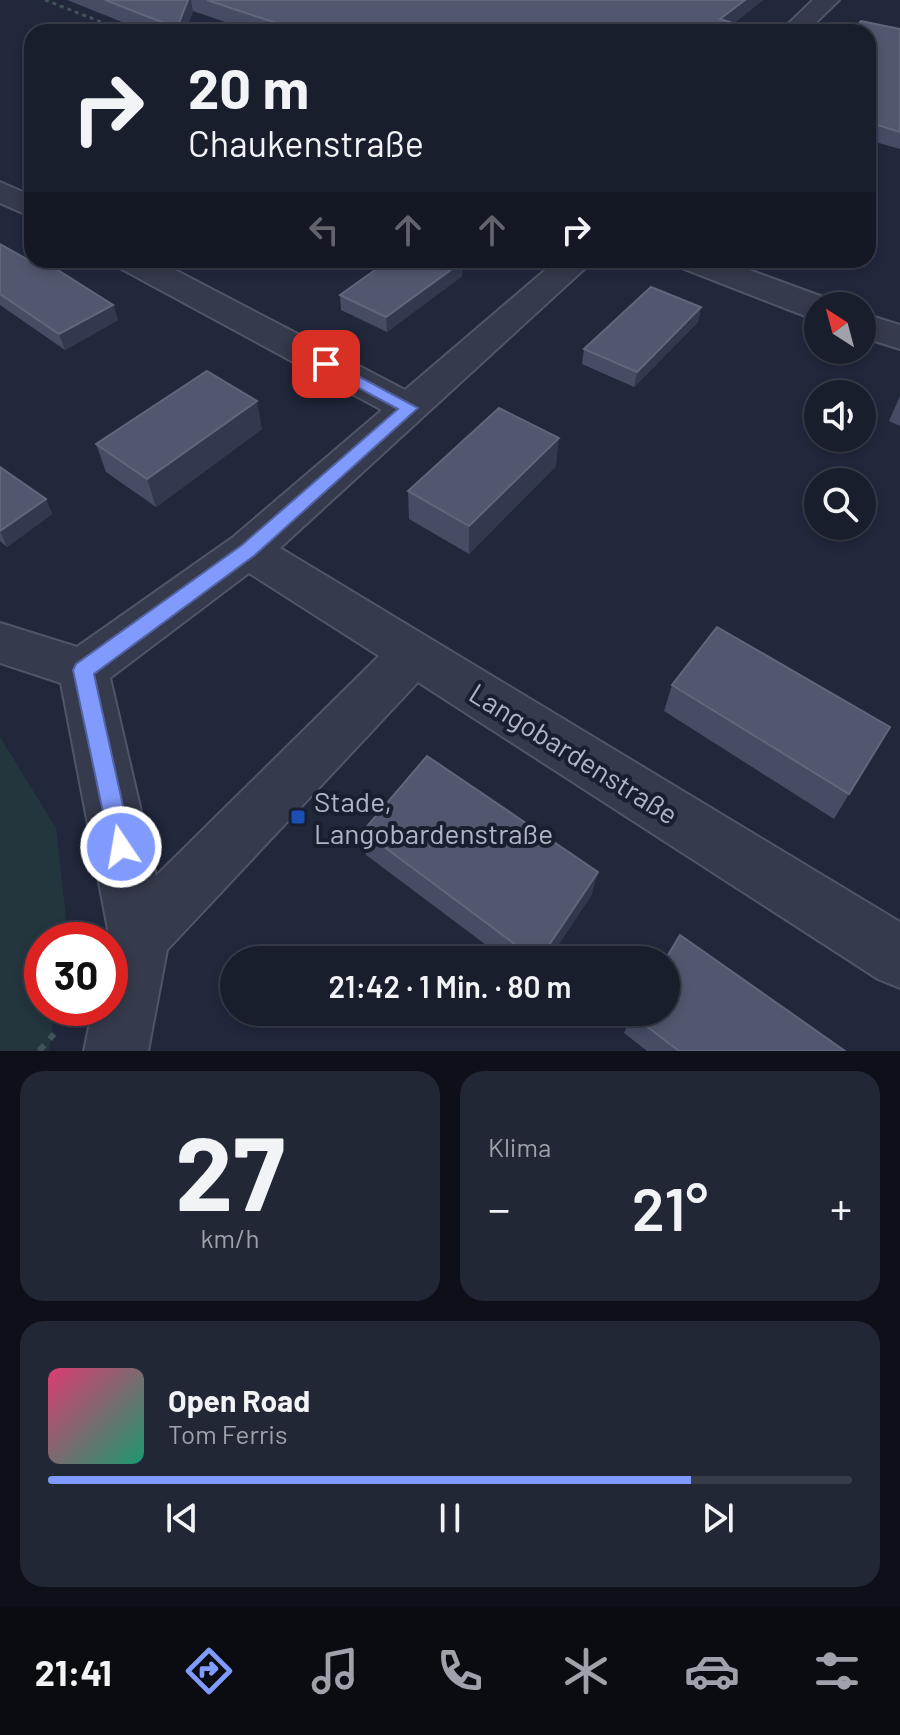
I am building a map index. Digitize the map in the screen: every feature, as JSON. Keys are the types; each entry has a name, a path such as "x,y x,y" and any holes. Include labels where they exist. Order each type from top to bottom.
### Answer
{"street":[{"path":"801,24 827,0"},
{"path":"0,191 24,204"},
{"path":"145,268 409,408"},
{"path":"83,670 248,550 568,268"},
{"path":"712,268 804,303"},
{"path":"876,329 900,338"},
{"name":"Langobardenstraße","path":"248,550 900,957"},
{"path":"0,643 83,670"},
{"path":"139,935 414,653"},
{"path":"83,670 139,935 116,1051"}],"path":[{"path":"45,0 106,24"}],"shaded area":[{"path":"0,737 56,828 66,922 24,922 24,1026 52,1026 49,1051 0,1051"}],"building":[{"path":"105,0 188,0 179,24 167,24"},
{"path":"207,0 745,0 720,19 730,22 727,24 279,24"},
{"path":"876,24 900,29 900,132 876,124"},
{"path":"0,244 24,258 24,268 55,268 113,305 59,334 0,294"},
{"path":"378,268 453,268 386,317 340,295"},
{"path":"651,287 701,307 637,372 584,349"},
{"path":"207,371 257,401 147,479 96,444"},
{"path":"499,408 559,438 469,526 408,491"},
{"path":"0,467 46,499 0,531"},
{"path":"717,627 890,727 849,794 672,685"},
{"path":"427,756 598,872 548,946 517,946 363,831"},
{"path":"680,935 845,1051 679,1051 646,1026 680,1026 680,946 673,946"}],"place":[{"name":"Stade, Langobardenstraße","path":"298,817"}],"route":[{"path":"121,847 83,670 248,550 409,408 326,364"}]}
